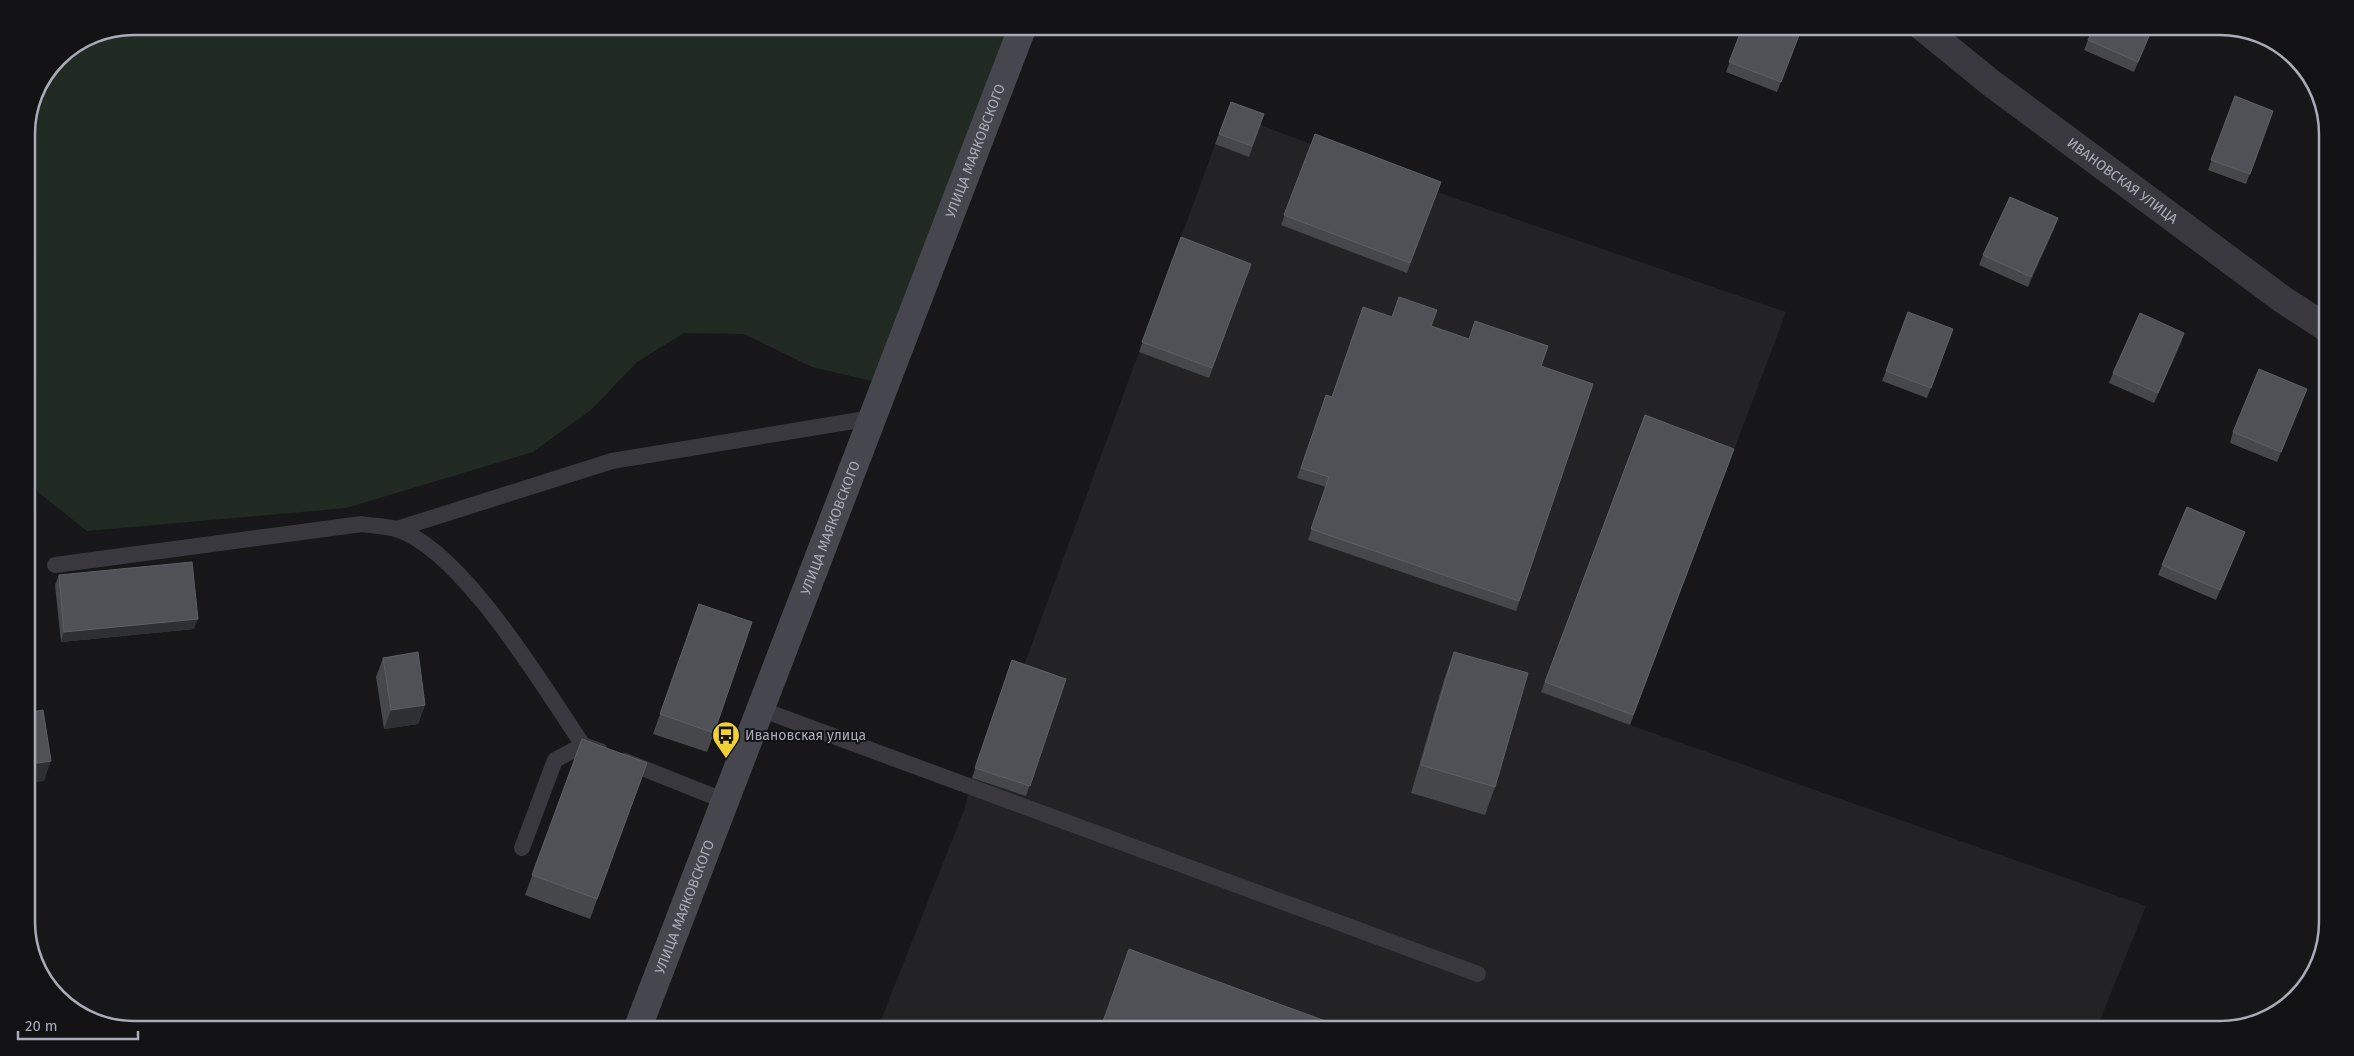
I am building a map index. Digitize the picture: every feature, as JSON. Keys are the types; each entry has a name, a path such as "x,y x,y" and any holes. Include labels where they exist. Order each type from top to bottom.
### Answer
{"street":[{"name":"УЛИЦА МАЯКОВСКОГО","path":"640,1021 1020,35"},
{"name":"ИВАНОВСКАЯ УЛИЦА","path":"1933,35 1991,83 2282,299 2319,323"}],"lane":[{"path":"397,529 612,462 872,418"},
{"path":"54,565 362,524 397,529 422,542 459,573 499,622 583,745 725,801"},
{"path":"760,708 1478,974"},
{"path":"522,848 556,760 583,745"}],"shaded area":[{"path":"127,35 1020,35 885,384 812,367 744,334 684,333 637,362 591,410 533,452 346,508 87,531 39,493 35,487 35,127 38,108 48,84 69,59 84,48 108,38"},
{"path":"1227,112 1437,192 1786,312 1630,725 2146,906 2100,1021 881,1021 965,808 972,778 1009,670 1021,674"}],"building":[{"path":"1740,35 1799,35 1781,82 1729,62"},
{"path":"2090,35 2149,35 2138,62 2088,40"},
{"path":"2235,96 2273,111 2250,174 2211,160"},
{"path":"1231,102 1264,114 1252,146 1219,134"},
{"path":"1315,134 1441,182 1410,263 1284,215"},
{"path":"2010,197 2058,218 2031,277 1983,255"},
{"path":"1181,237 1251,264 1212,368 1142,342"},
{"path":"1399,297 1437,310 1431,326 1469,339 1475,321 1548,346 1541,366 1593,384 1519,601 1311,529 1329,477 1301,468 1326,395 1332,397 1363,307 1392,317"},
{"path":"1908,312 1953,329 1931,388 1886,371"},
{"path":"2140,313 2184,333 2158,393 2113,373"},
{"path":"2259,369 2307,389 2281,452 2233,432"},
{"path":"1645,415 1734,449 1633,715 1545,682"},
{"path":"2187,507 2245,532 2220,590 2162,565"},
{"path":"192,562 198,619 64,632 59,575"},
{"path":"699,604 752,622 714,733 660,714"},
{"path":"418,652 425,705 391,710 383,658"},
{"path":"1454,652 1528,673 1495,787 1421,765"},
{"path":"1012,660 1066,679 1030,786 975,768"},
{"path":"43,710 51,761 35,764 35,711"},
{"path":"582,739 647,763 597,899 532,875"},
{"path":"1129,949 1325,1021 1103,1021"}],"place":[{"name":"Ивановская улица","path":"726,759"}]}
